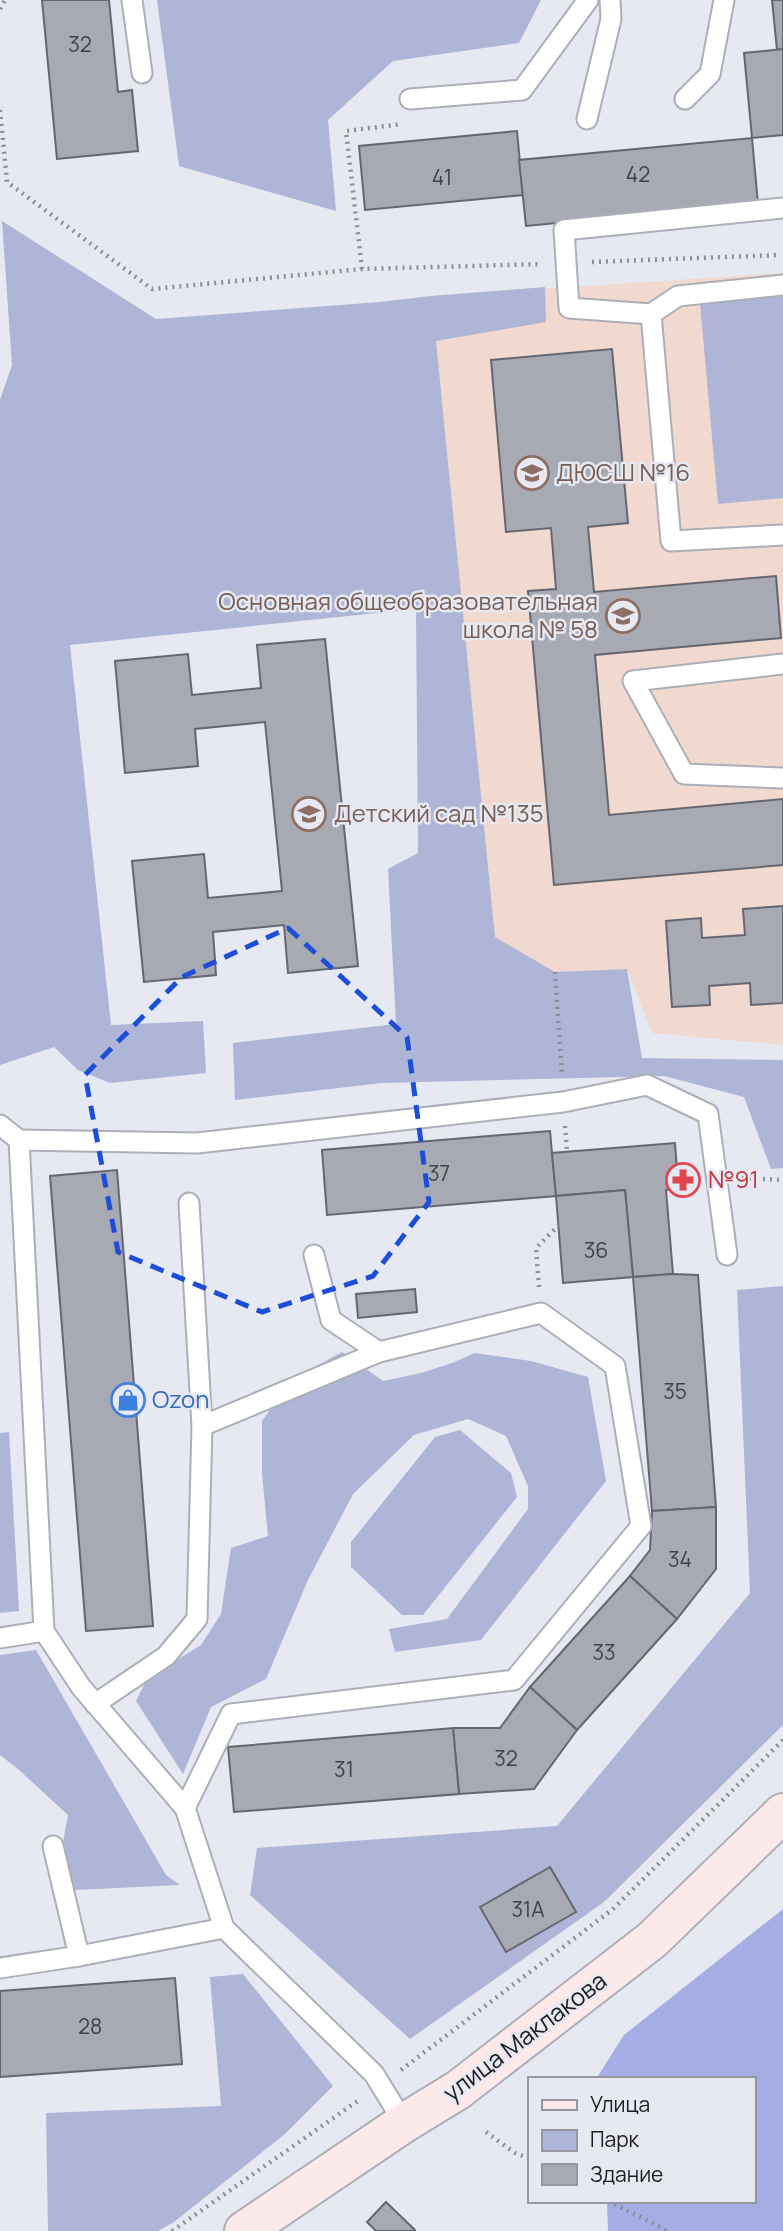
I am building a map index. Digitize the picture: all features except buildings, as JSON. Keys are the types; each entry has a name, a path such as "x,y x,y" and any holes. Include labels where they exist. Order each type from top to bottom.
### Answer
{"street":[{"name":"улица Маклакова","path":"244,2231 404,2123 458,2091 652,1940 783,1813"}],"lane":[{"path":"132,0 142,73"},
{"path":"410,99 522,90 588,0"},
{"path":"587,119 611,19 610,0"},
{"path":"685,99 710,74 724,0"},
{"path":"783,208 564,230 569,308 651,314 678,296 783,285"},
{"path":"651,314 671,541 783,535"},
{"path":"783,664 632,681 684,774 783,778"},
{"path":"0,1125 19,1140 197,1143 564,1102 647,1085 708,1114 727,1255"},
{"path":"19,1140 44,1631 81,1687 185,1808 224,1928 374,2074 404,2123"},
{"path":"95,1704 166,1656 197,1619 201,1426 189,1203"},
{"path":"314,1255 331,1320 379,1352"},
{"path":"185,1808 231,1714 514,1680 641,1526 615,1366 541,1312 379,1352 201,1426"},
{"path":"0,1638 44,1631"},
{"path":"53,1846 79,1956"},
{"path":"0,1968 224,1928"}],"path":[{"path":"0,9 5,0"},
{"path":"0,110 7,182 152,289 333,273"},
{"path":"362,269 346,131 414,123"},
{"path":"555,972 564,1102"},
{"path":"765,1181 783,1180"},
{"path":"541,1312 536,1248 559,1225"},
{"path":"172,2231 429,2050 613,1909 783,1740"},
{"path":"486,2132 515,2153 528,2158"},
{"path":"612,2203 668,2231"}],"highlighted area":[{"path":"288,928 407,1037 429,1202 373,1276 262,1312 118,1252 85,1075 182,977"}],"shaded area":[{"name":"Основная общеобразовательная школа № 58","path":"783,273 783,1045 652,1033 627,969 555,972 495,937 431,296"},
{"path":"783,1909 783,2231 608,2231 607,2203 755,2203 755,2077 597,2077 624,2035"}],"green space":[{"path":"157,0 541,0 519,43 393,61 328,120 336,211 179,166"},
{"path":"2,221 156,319 545,287 546,322 436,341 495,937 555,972 627,969 642,1058 783,1060 783,1168 771,1169 744,1097 664,1076 382,1083 235,1100 233,1043 396,1024 388,869 418,853 416,609 70,645 111,1025 203,1021 206,1073 110,1083 78,1070 54,1047 0,1065 0,400 12,365"},
{"path":"783,296 783,498 718,504 700,303"},
{"path":"783,1286 783,1725 604,1902 410,2039 250,1895 257,1848 557,1826 750,1593 737,1290"},
{"path":"342,1352 383,1381 421,1373 475,1353 531,1361 588,1377 606,1481 481,1640 395,1652 389,1629 447,1619 528,1509 528,1486 506,1436 468,1419 414,1435 353,1494 308,1580 266,1679 211,1707 183,1774 136,1701 145,1683 201,1645 221,1614 231,1548 268,1536 262,1473 262,1421 291,1380"},
{"path":"460,1430 511,1473 517,1497 423,1615 402,1615 351,1567 351,1542 435,1437"},
{"path":"9,1432 19,1611 0,1613 0,1433"},
{"path":"36,1650 166,1875 180,1885 54,1891 68,1815 0,1755 0,1655"},
{"path":"243,1974 333,2086 285,2134 174,2222 158,2231 48,2231 46,2113 221,2106 210,1977"}],"place":[{"name":"ДЮСШ №16","path":"532,473"},
{"name":"Основная общеобразовательная школа № 58","path":"623,616"},
{"name":"Детский сад №135","path":"309,814"},
{"name":"№91","path":"683,1180"},
{"name":"Ozon","path":"128,1400"}]}
